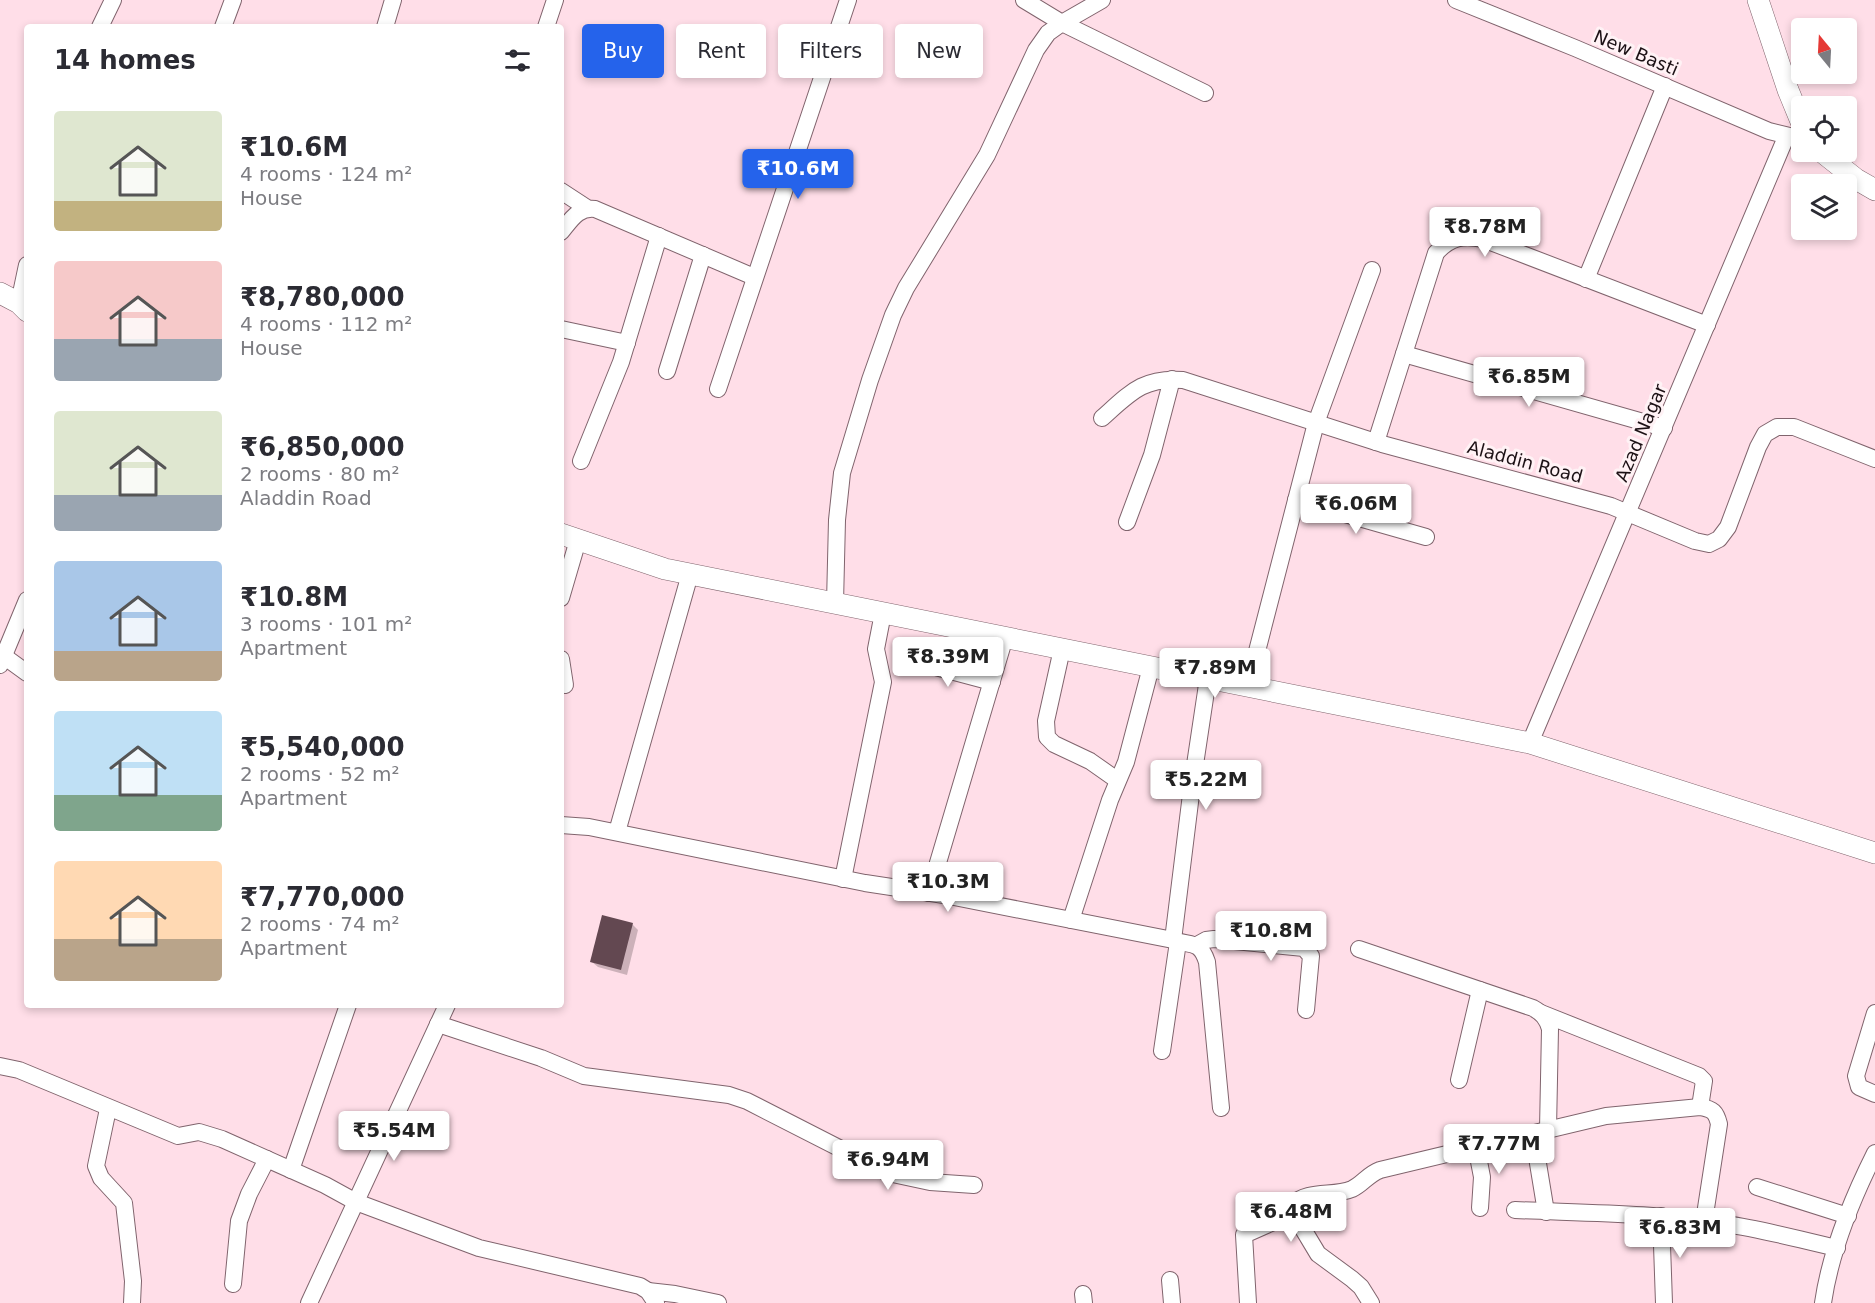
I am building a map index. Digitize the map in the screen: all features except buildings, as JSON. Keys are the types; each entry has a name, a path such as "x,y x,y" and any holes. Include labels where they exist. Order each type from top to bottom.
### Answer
{"street":[{"path":"101,24 113,0"},
{"path":"224,24 233,0"},
{"path":"386,24 393,0"},
{"path":"547,24 555,0"},
{"path":"718,389 848,0"},
{"path":"1024,0 1062,23 1205,93"},
{"path":"834,603 842,473 893,315 906,288 987,154 1036,50 1048,33 1102,0"},
{"name":"New Basti","path":"1456,0 1769,131 1791,133"},
{"path":"1758,0 1788,90 1791,106"},
{"path":"1586,279 1665,86"},
{"name":"Azad Nagar","path":"1530,743 1707,325 1791,144"},
{"path":"1835,162 1875,190"},
{"path":"564,193 587,208 595,209 754,277"},
{"path":"564,228 576,214 587,208"},
{"path":"581,461 627,344 659,236"},
{"path":"1376,442 1436,253 1444,244 1456,237 1469,236 1483,239 1707,325"},
{"path":"667,372 703,255"},
{"path":"1248,686 1316,423 1372,270"},
{"path":"0,293 23,307"},
{"path":"564,330 627,344"},
{"path":"1404,354 1664,428"},
{"path":"1127,522 1152,455 1172,379"},
{"name":"Aladdin Road","path":"1102,418 1136,388 1172,379 1203,386 1376,442 1593,500 1695,541 1709,544 1719,539 1728,526 1758,447 1765,434 1777,427 1794,427 1875,459"},
{"path":"1296,500 1426,537"},
{"path":"564,578 570,537 665,569 1530,743 1875,854"},
{"path":"617,832 690,574"},
{"path":"24,607 2,661 24,672"},
{"path":"843,879 883,682 876,649 883,613"},
{"path":"929,892 1005,637"},
{"path":"1062,649 1046,721 1047,737 1054,744 1090,761 1118,780"},
{"path":"913,661 992,682"},
{"path":"1071,920 1129,753 1151,667"},
{"path":"564,678 565,685"},
{"path":"1162,1051 1193,778 1208,678"},
{"path":"564,825 617,832 843,879 929,892 1197,945 1202,949 1207,962 1221,1108"},
{"path":"1197,945 1214,939 1304,948 1311,956 1306,1010"},
{"path":"1359,949 1542,1013 1699,1076 1704,1081 1700,1107"},
{"path":"1459,1080 1480,990"},
{"path":"291,1170 347,1008"},
{"path":"309,1303 446,1008"},
{"path":"1542,1013 1550,1029 1540,1131 1546,1212"},
{"path":"1875,1013 1856,1076 1859,1087 1875,1094"},
{"path":"438,1024 541,1058 584,1076 729,1095 747,1101 888,1173 930,1182 974,1185"},
{"path":"0,1066 19,1070 108,1109 178,1136 199,1132 222,1139 356,1202 479,1248 640,1286 652,1297 675,1294 718,1303"},
{"path":"1292,1216 1292,1205 1305,1197 1354,1188 1366,1177 1380,1170 1606,1116 1700,1107 1710,1109 1717,1114 1719,1124 1704,1221"},
{"path":"108,1109 96,1166 101,1178 124,1203 133,1281 132,1303"},
{"path":"1476,1146 1482,1177 1480,1208"},
{"path":"1823,1303 1830,1268 1848,1216 1875,1153"},
{"path":"233,1284 238,1221 267,1159"},
{"path":"1757,1187 1848,1216"},
{"path":"1515,1210 1661,1216 1704,1221 1738,1226 1837,1248"},
{"path":"1248,1303 1244,1235 1287,1216 1292,1216 1301,1224 1318,1254 1361,1287 1371,1303"},
{"path":"1661,1216 1664,1303"},
{"path":"1170,1280 1172,1303"}]}
